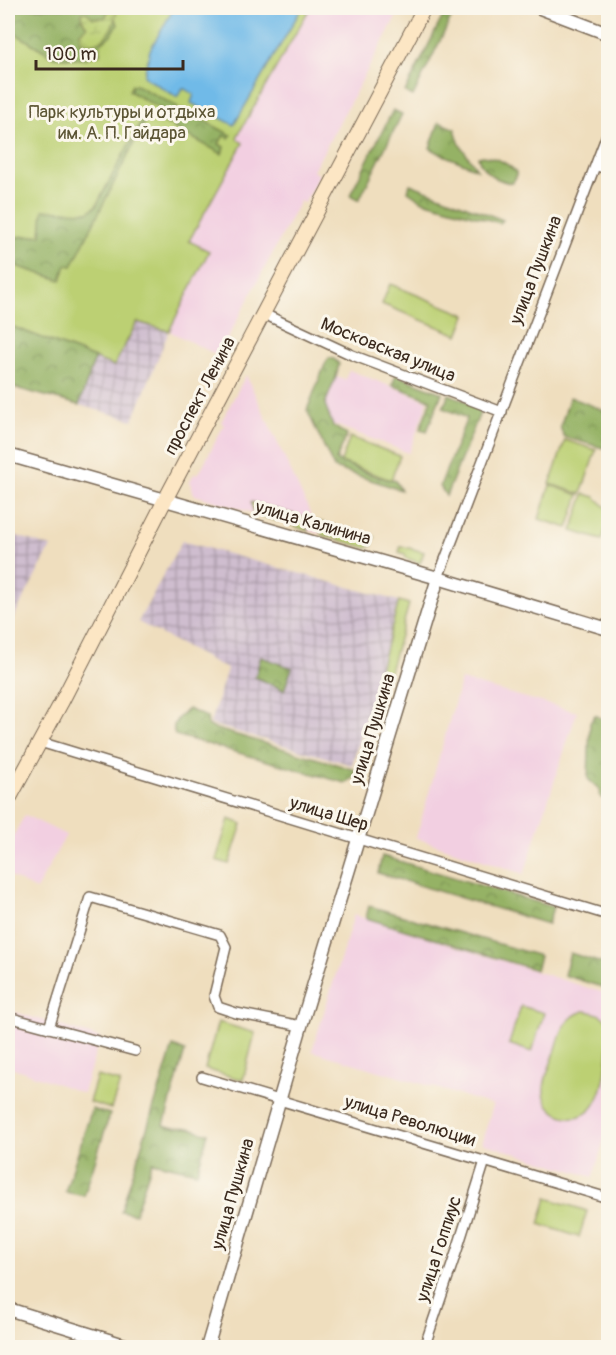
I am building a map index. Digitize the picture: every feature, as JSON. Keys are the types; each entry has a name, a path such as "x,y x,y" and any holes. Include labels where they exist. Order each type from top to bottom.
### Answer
{"main road":[{"name":"проспект Ленина","path":"8,801 424,8"}],"street":[{"path":"540,8 609,34"},
{"name":"улица Пушкина","path":"207,1347 279,1099 438,578 609,132"},
{"path":"596,165 609,170"},
{"name":"Московская улица","path":"264,314 352,355 502,412"},
{"name":"улица Калинина","path":"8,455 609,629"},
{"name":"улица Шер","path":"40,742 609,915"},
{"path":"48,1028 90,897 220,935 226,947 214,996 218,1007 236,1013 301,1026"},
{"path":"8,1017 135,1051"},
{"name":"улица Революции","path":"202,1077 609,1198"},
{"name":"улица Гоппиус","path":"424,1347 484,1161"},
{"path":"8,1309 134,1347"}],"shaded area":[{"path":"310,8 401,8 313,171 319,175 304,203 300,201 221,351 223,358 169,331 209,251 189,241 243,143 237,139 238,135"},
{"path":"137,322 169,331 133,420 79,405 95,358 114,365"},
{"path":"349,370 428,401 409,453 333,424 325,404 336,377 345,380"},
{"path":"246,375 320,534 195,495 191,488 190,481 194,474 199,473 224,425 221,422"},
{"path":"8,533 51,547 8,628"},
{"path":"182,541 399,601 352,765 210,724 227,669 138,622"},
{"path":"461,680 577,712 524,874 416,838"},
{"path":"25,815 66,835 36,890 8,875 8,845"},
{"path":"354,915 608,994 608,1127 593,1177 482,1143 493,1105 312,1051"},
{"path":"8,1010 100,1038 83,1093 8,1066"}],"green space":[{"name":"Парк культуры и отдыха им. А. П. Гайдара","path":"8,8 310,8 238,135 237,139 243,143 189,241 209,251 169,331 137,322 114,366 8,325"},
{"path":"8,8 108,8 118,24 112,34 100,44 100,54 83,59 54,57 8,29"},
{"path":"110,8 117,8 114,23 106,35 95,43 80,41 80,32 87,27 82,19 82,13 86,12 93,18 105,18"},
{"path":"447,8 456,8 413,96 405,92"},
{"path":"132,85 178,107 169,125 156,118 161,109 129,91"},
{"path":"182,109 231,135 229,138 224,135 219,144 224,147 222,154 172,127"},
{"path":"393,110 402,114 359,200 350,195"},
{"path":"143,118 146,119 72,266 66,265 61,280 19,267 11,261 8,258 9,244 14,242 16,237 41,235 43,210 88,212 96,206"},
{"path":"439,122 455,129 460,145 477,169 430,148"},
{"path":"483,156 501,161 516,172 512,183 496,178 487,171 478,157"},
{"path":"410,184 503,220 500,223 423,201 408,191"},
{"path":"390,284 466,315 458,335 382,304"},
{"path":"8,325 95,358 79,405 8,386"},
{"path":"329,358 339,364 325,404 333,426 347,435 336,460 373,475 395,480 401,490 334,468 307,410"},
{"path":"396,375 442,393 427,431 420,429 431,400 392,385"},
{"path":"449,394 482,408 446,496 440,486 467,418 443,408"},
{"path":"570,397 608,412 608,445 603,448 564,437 560,427"},
{"path":"350,437 400,456 391,480 341,462"},
{"path":"565,440 596,450 581,494 550,484"},
{"path":"550,485 579,495 568,528 539,519"},
{"path":"584,494 595,497 608,509 608,522 602,540 572,531"},
{"path":"251,502 303,517 308,531 291,525 292,519 279,515 277,521 254,514"},
{"path":"316,521 375,537 372,545 367,548 322,535"},
{"path":"401,546 424,552 420,563 406,558 405,554 399,552"},
{"path":"399,601 409,604 388,678 378,676"},
{"path":"261,657 292,668 284,690 255,677"},
{"path":"188,709 207,717 208,725 213,728 356,770 354,778 345,783 175,735 175,723"},
{"path":"595,715 608,722 607,798 601,798 599,789 588,779 590,723"},
{"path":"229,819 242,824 229,864 216,860"},
{"path":"382,856 553,907 548,924 378,873"},
{"path":"369,906 540,956 536,970 366,918"},
{"path":"570,953 608,965 608,989 564,975"},
{"path":"521,1006 544,1013 532,1052 509,1044"},
{"path":"584,1011 598,1014 608,1022 605,1078 598,1099 587,1113 572,1117 564,1116 551,1108 546,1101 545,1082 565,1026 572,1017"},
{"path":"218,1022 255,1033 243,1080 205,1069"},
{"path":"173,1046 185,1051 164,1125 208,1133 197,1172 152,1162 135,1214 121,1211"},
{"path":"97,1076 120,1082 111,1109 89,1102"},
{"path":"92,1109 110,1114 84,1196 65,1192"},
{"path":"547,1198 587,1211 579,1237 539,1224"}],"water":[{"path":"174,8 302,8 234,125 191,103 194,94 183,88 177,97 144,75 150,50"}]}
